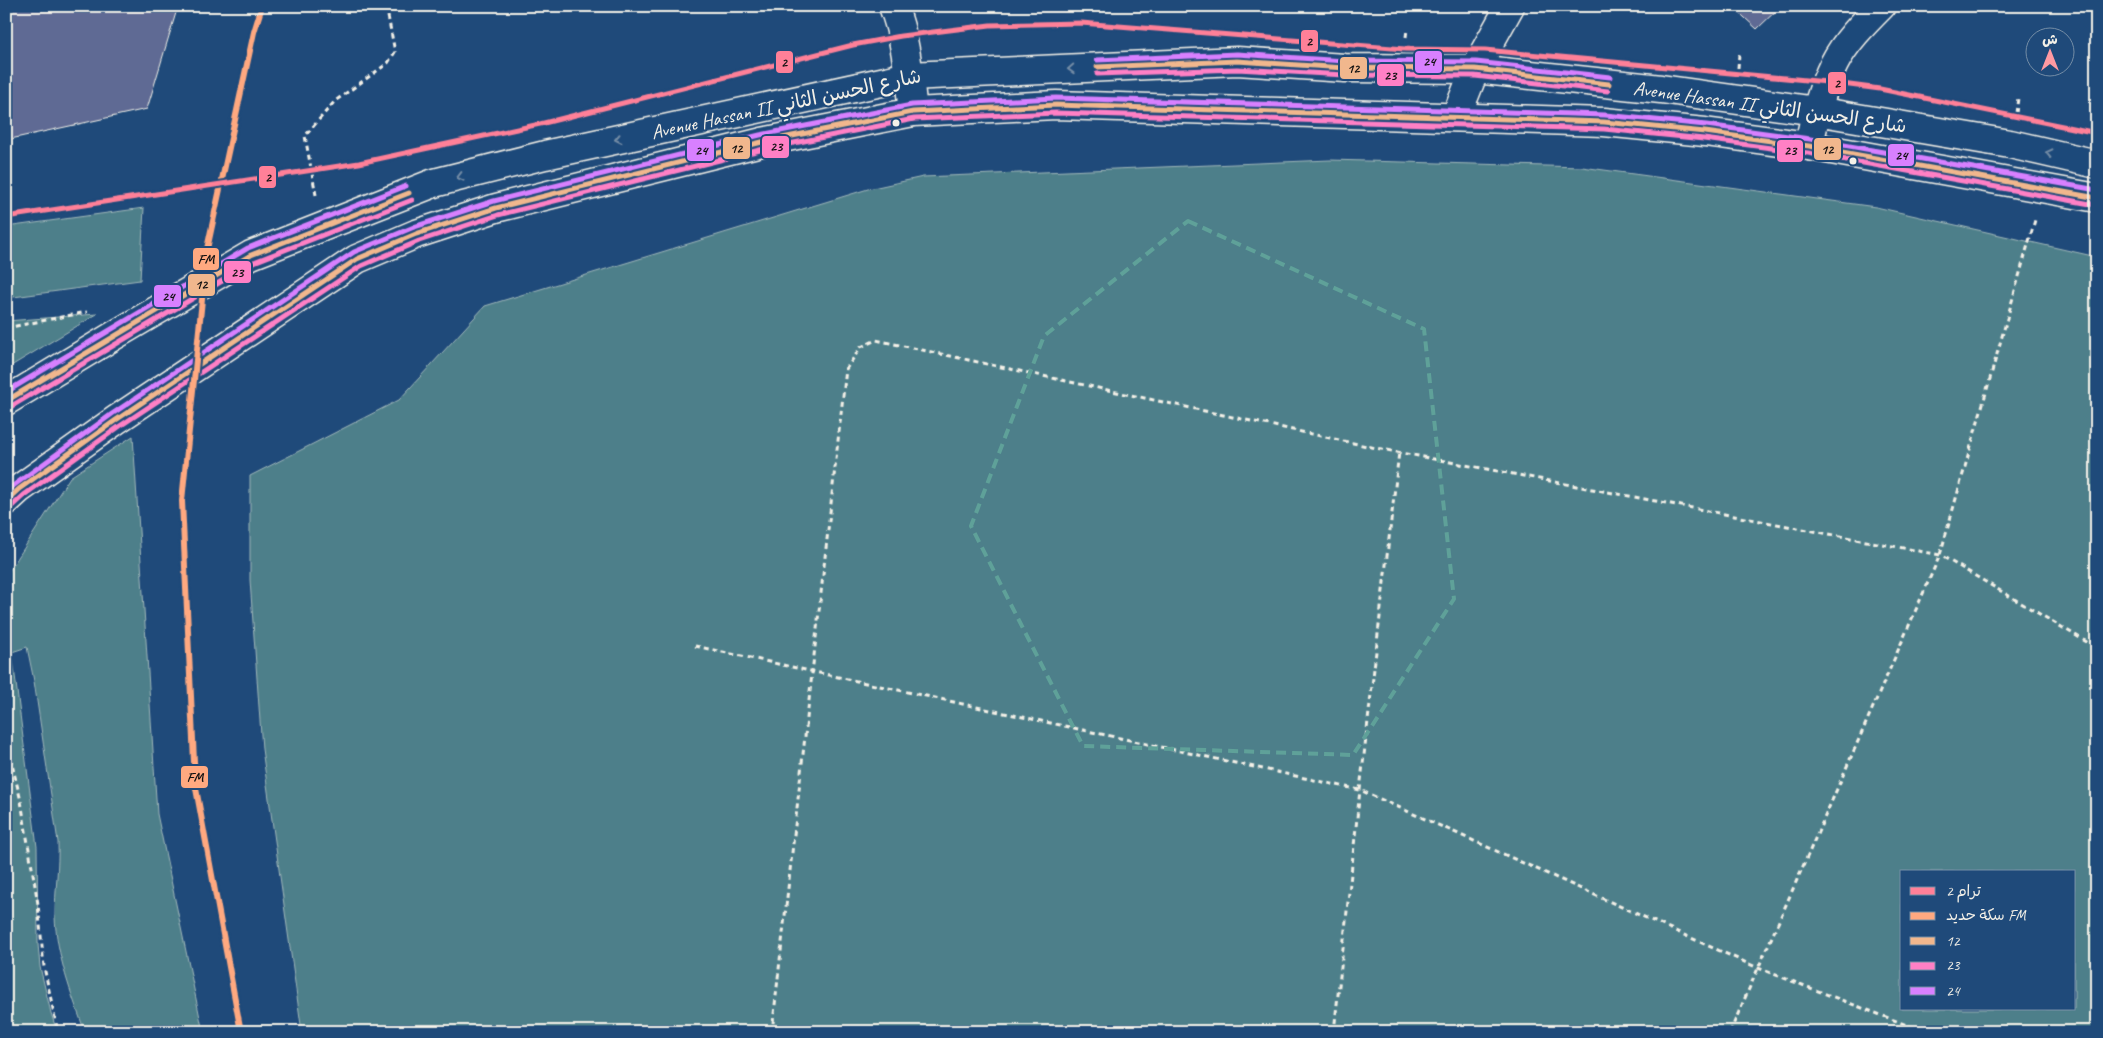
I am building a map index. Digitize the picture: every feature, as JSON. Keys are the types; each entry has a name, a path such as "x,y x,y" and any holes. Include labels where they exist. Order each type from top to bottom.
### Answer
{"main road":[{"path":"893,6 898,18 909,76 913,112"},
{"path":"1456,117 1475,69 1510,6"},
{"path":"1808,146 1816,111 1834,63 1860,27 1881,6"},
{"name":"Avenue Hassan II شارع الحسن الثاني","path":"6,401 251,255 434,183 545,155 909,76 1237,61 1345,68 1475,69 1660,90 1816,111 2010,144 2097,164"},
{"name":"Avenue Hassan II شارع الحسن الثاني","path":"6,501 19,489 116,420 357,260 416,234 496,208 762,142 913,112 1056,105 1604,122 1705,132 1808,146 2097,198"}],"path":[{"path":"316,197 306,136 335,101 388,62 395,52 386,6"},
{"path":"1730,1032 1940,555 2044,188"},
{"path":"6,328 91,311"},
{"path":"772,1032 846,369 861,347 876,340 1399,452 1940,555 2097,648"},
{"path":"1334,1032 1399,452"},
{"path":"695,646 1360,790 1758,968 1925,1032"},
{"path":"6,740 21,801 38,904 44,967 58,1032"}],"highlighted area":[{"path":"1188,221 1424,329 1454,599 1353,755 1083,746 971,526 1044,336"}],"green space":[{"path":"1330,160 1582,167 1876,207 2097,257 2097,1032 302,1032 262,749 250,580 250,476 399,400 485,306 868,189 923,177"},
{"path":"144,208 140,280 6,298 6,227"},
{"path":"97,314 6,369 6,321"},
{"path":"133,436 157,814 203,1032 85,1032 58,945 55,907 58,842 34,681 27,647 12,652 37,847 40,967 57,1032 6,1032 6,576 70,477"}],"building":[{"path":"6,6 178,6 147,109 6,140"},
{"path":"1732,6 1781,6 1757,29"}],"tram line":[{"name":"2","path":"6,217 359,163 540,124 853,45 901,36 990,25 1081,23 1405,49 1485,50 1827,82 1880,89 2097,133"}],"rail line":[{"name":"FM","path":"241,1032 195,783 182,501 207,249 254,32 262,6"}],"transit line":[{"name":"24","path":"1097,60 1237,54 1345,61 1476,62 1610,77"},
{"name":"12","path":"1097,67 1237,61 1345,68 1475,69 1609,84"},
{"name":"23","path":"1097,74 1237,69 1345,75 1475,76 1608,91"},
{"name":"24","path":"6,491 112,414 354,252 414,227 494,201 760,135 912,105 1056,98 1605,115 1706,125 1810,139 2097,190"},
{"name":"12","path":"6,501 19,489 116,420 357,259 416,234 496,208 762,142 913,112 1056,105 1604,122 1705,132 1809,146 2097,198"},
{"name":"23","path":"11,507 24,495 120,426 361,266 419,241 498,215 764,149 914,119 1056,113 1604,129 1704,139 1808,153 2096,205"},
{"name":"24","path":"6,392 248,248 406,186"},
{"name":"12","path":"6,401 251,255 409,193"},
{"name":"23","path":"10,407 254,262 412,200"}]}
